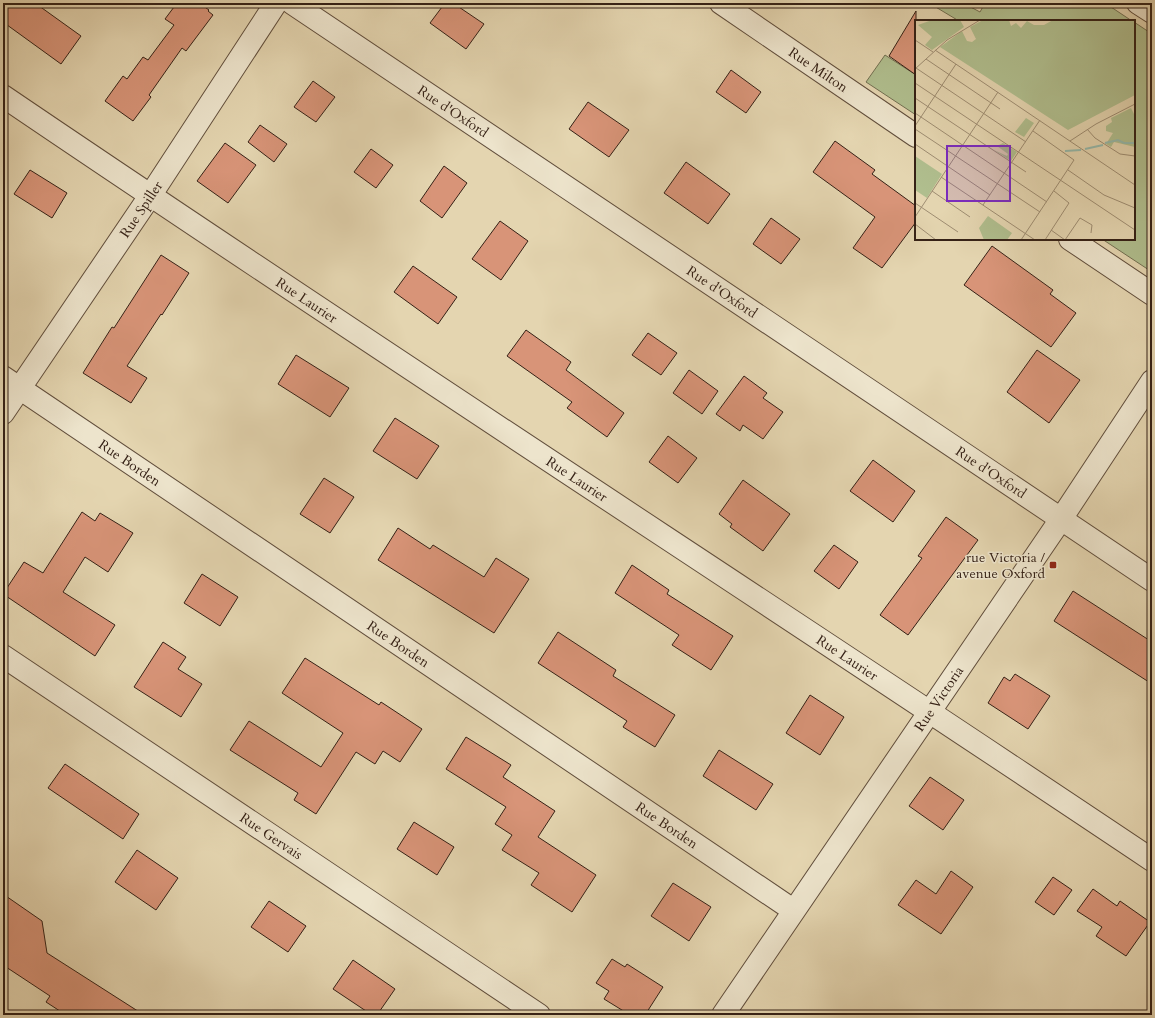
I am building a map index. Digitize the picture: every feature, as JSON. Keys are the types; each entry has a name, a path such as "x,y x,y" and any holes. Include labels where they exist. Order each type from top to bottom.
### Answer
{"street":[{"name":"Rue Spiller","path":"3,413 11,382 150,196 276,3"},
{"name":"Rue d'Oxford","path":"292,3 1152,580"},
{"name":"Rue Milton","path":"721,3 915,135"},
{"path":"1138,3 1152,12"},
{"name":"Rue Laurier","path":"3,96 150,196 931,712 1152,860"},
{"path":"1071,240 1152,294"},
{"name":"Rue Victoria","path":"723,1015 931,712 1152,381"},
{"name":"Rue Borden","path":"11,382 794,910"},
{"name":"Rue Gervais","path":"3,656 539,1015"}],"green space":[{"path":"929,3 963,3 980,12 985,3 1105,3 1130,20 957,20"},
{"path":"1135,23 1152,34 1152,272 1104,240 1135,240"},
{"path":"885,55 915,74 915,114 866,82"}],"building":[{"path":"3,3 35,3 81,36 61,64 3,22"},
{"path":"177,3 199,3 213,15 186,51 182,48 149,95 151,97 133,121 105,101 123,76 127,79 143,57 148,60 174,25 165,19"},
{"path":"445,3 453,3 484,24 466,49 430,23"},
{"path":"916,11 915,74 889,56"},
{"path":"731,70 761,92 746,113 716,92"},
{"path":"313,81 335,97 316,122 294,107"},
{"path":"588,102 629,130 609,157 569,129"},
{"path":"260,125 287,144 274,162 248,142"},
{"path":"835,141 875,170 872,174 915,205 915,223 882,268 853,248 875,217 813,172"},
{"path":"225,143 256,165 228,203 197,181"},
{"path":"371,149 393,165 376,188 354,172"},
{"path":"686,162 730,194 708,224 664,193"},
{"path":"444,166 467,183 442,218 420,201"},
{"path":"30,170 67,193 52,218 14,194"},
{"path":"771,218 800,239 781,264 753,244"},
{"path":"500,221 528,241 501,280 472,259"},
{"path":"992,246 1053,290 1050,294 1076,313 1051,347 964,285"},
{"path":"161,255 189,273 127,366 147,378 131,403 83,373"},
{"path":"413,266 457,297 438,324 394,292"},
{"path":"526,330 571,362 566,370 624,413 607,437 567,408 572,402 507,356"},
{"path":"648,333 677,353 661,375 632,355"},
{"path":"1037,350 1080,380 1049,423 1007,392"},
{"path":"296,355 349,388 330,417 278,384"},
{"path":"689,370 718,391 702,414 673,393"},
{"path":"744,376 767,393 763,398 783,412 763,439 743,425 740,431 716,414"},
{"path":"395,418 439,446 417,479 373,451"},
{"path":"668,436 697,458 678,483 649,462"},
{"path":"873,460 915,491 893,522 850,491"},
{"path":"324,478 354,497 330,533 300,514"},
{"path":"743,480 790,514 763,551 730,527 732,524 719,514"},
{"path":"82,512 95,521 100,513 133,533 108,572 85,557 63,592 115,625 95,656 3,594 24,562 43,573"},
{"path":"946,517 978,540 908,635 880,615 922,558 918,556"},
{"path":"398,528 430,549 433,545 484,577 496,558 529,579 494,633 378,560"},
{"path":"834,545 858,562 839,589 814,571"},
{"path":"632,565 669,590 667,594 733,636 711,670 672,645 679,635 615,593"},
{"path":"202,574 238,597 220,626 184,603"},
{"path":"1073,591 1152,642 1152,684 1054,621"},
{"path":"558,632 616,670 613,676 675,715 655,747 623,727 627,721 538,663"},
{"path":"163,642 186,657 178,669 202,684 181,717 134,687"},
{"path":"305,658 379,705 381,702 422,729 400,762 383,751 375,764 356,752 316,814 294,800 298,793 230,750 249,721 321,767 343,733 282,693"},
{"path":"1015,674 1050,696 1028,729 988,703 1004,677 1010,681"},
{"path":"810,695 844,717 820,755 786,733"},
{"path":"466,737 511,765 503,777 555,811 538,837 596,875 572,912 531,885 539,873 502,850 512,835 495,824 506,807 446,769"},
{"path":"719,750 773,784 756,810 703,776"},
{"path":"65,764 139,814 123,839 48,788"},
{"path":"930,777 964,800 943,830 909,806"},
{"path":"414,822 454,847 437,875 397,849"},
{"path":"137,850 178,878 156,910 115,882"},
{"path":"951,871 973,887 941,934 898,905 916,880 936,894"},
{"path":"1053,877 1072,890 1054,915 1035,902"},
{"path":"673,883 711,907 689,941 651,916"},
{"path":"1093,889 1117,906 1120,901 1150,922 1126,956 1096,936 1102,927 1077,911"},
{"path":"3,894 42,921 47,953 144,1015 66,1015 46,1002 50,996 3,965"},
{"path":"269,901 306,926 288,952 251,927"},
{"path":"612,959 625,967 627,964 663,987 645,1015 630,1015 604,999 609,991 596,983"},
{"path":"353,960 395,989 377,1015 372,1015 333,989"}],"place":[{"name":"rue Victoria / avenue Oxford","path":"1053,565"}]}
